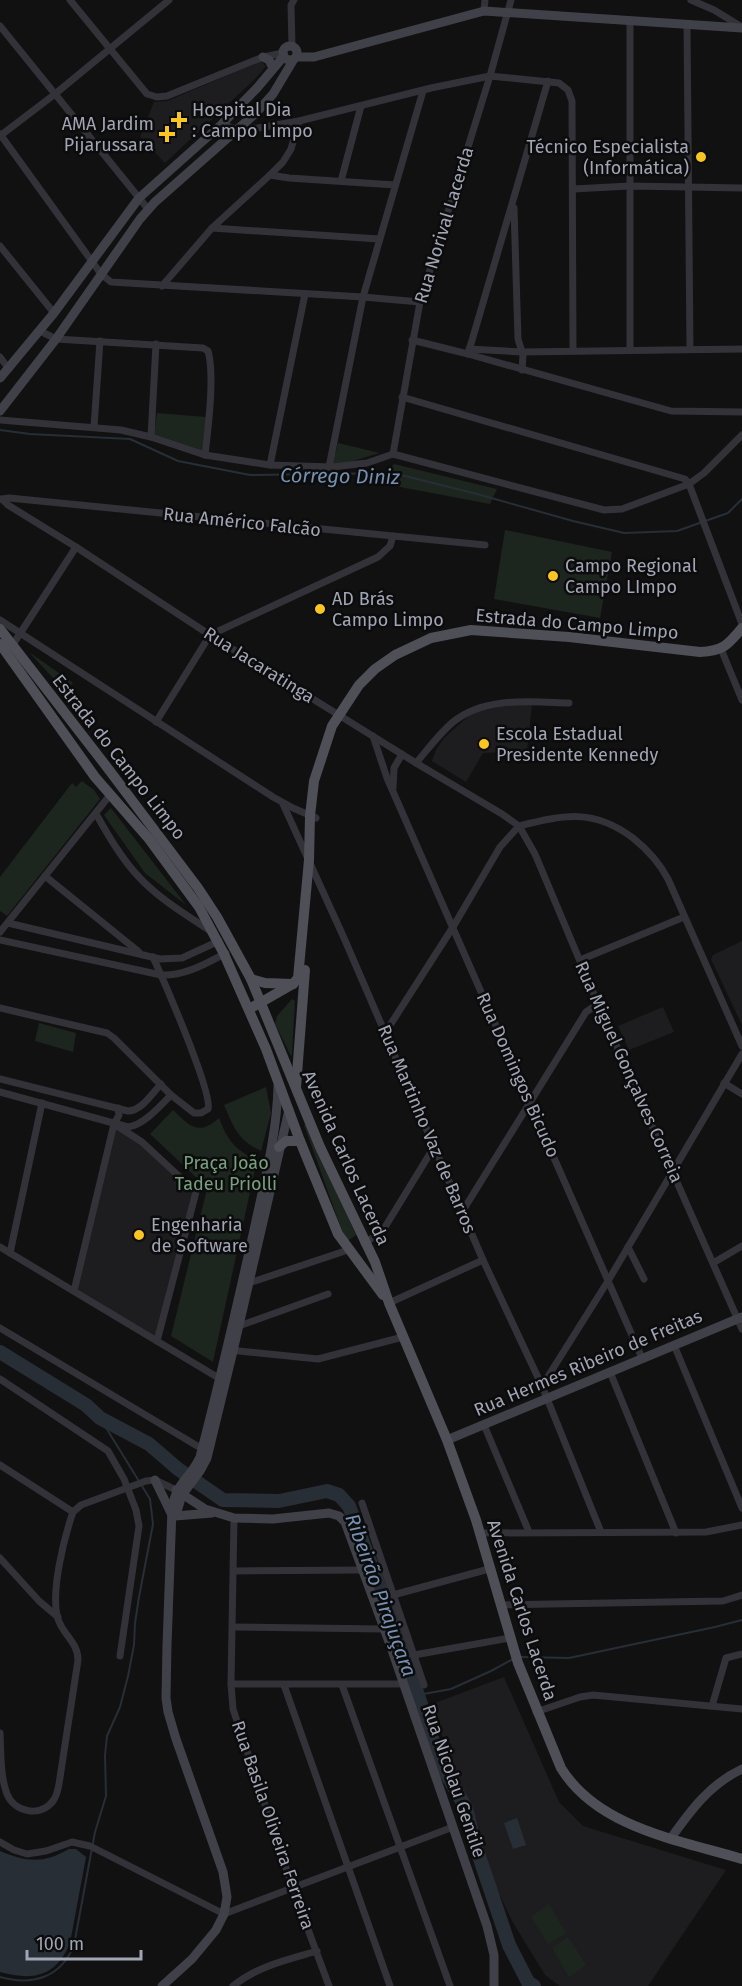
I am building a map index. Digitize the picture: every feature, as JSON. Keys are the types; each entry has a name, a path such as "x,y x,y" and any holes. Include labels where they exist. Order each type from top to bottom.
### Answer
{"main road":[{"path":"721,649 732,640 742,626"},
{"name":"Estrada do Campo Limpo","path":"0,629 198,888 278,1077"},
{"name":"Estrada do Campo Limpo","path":"289,1110 296,1089 313,817 319,764 332,726 359,685 375,669 414,645 448,633 471,630 569,637 700,652 721,649"},
{"name":"Estrada do Campo Limpo","path":"0,644 95,777 149,839 220,937 234,949 251,980 285,1060"},
{"path":"95,777 123,788"},
{"name":"Estrada do Campo Limpo","path":"293,984 297,981 300,972 311,864"},
{"path":"251,980 293,984"},
{"path":"249,1009 293,984"},
{"path":"267,1049 274,1056 285,1060 299,1052"},
{"name":"Avenida Carlos Lacerda","path":"285,1060 365,1244 375,1262 389,1303 447,1440 480,1533 513,1650 536,1712 561,1768 581,1795 636,1826 742,1859"},
{"name":"Avenida Carlos Lacerda","path":"278,1077 300,1141 338,1234 389,1303"},
{"path":"279,1147 286,1141 300,1141"},
{"path":"351,1252 357,1256 362,1254 365,1244"}],"street":[{"path":"70,0 147,94 166,96 263,57 284,55"},
{"path":"169,0 55,94 0,135 101,274 116,284 420,302"},
{"path":"0,411 56,339 148,210 256,113 273,94 295,58 296,51 292,47 291,5 294,0"},
{"path":"484,11 486,0"},
{"name":"Rua Norival Lacerda","path":"393,454 420,302 490,76 511,0"},
{"path":"691,0 742,27"},
{"path":"707,7 712,12 714,26"},
{"path":"284,55 288,60 314,57 484,11 630,22 742,27"},
{"path":"630,22 630,350"},
{"path":"687,25 690,349"},
{"path":"0,26 148,210"},
{"path":"0,378 40,331 139,198 222,124 257,88 284,55 286,48 292,47"},
{"path":"263,57 269,60 273,68"},
{"path":"222,124 236,129 299,121 490,76 549,81 564,86 571,95 573,351"},
{"path":"469,351 549,81"},
{"path":"329,467 363,297 423,91"},
{"path":"342,181 361,105"},
{"path":"162,286 212,228 283,162 291,148 299,121"},
{"path":"270,176 395,185"},
{"path":"573,189 630,186 742,188"},
{"path":"514,200 518,339 522,352 522,370"},
{"path":"212,228 379,239"},
{"path":"0,246 54,312"},
{"path":"270,465 305,294"},
{"path":"40,331 56,339 156,344 203,348 208,351 209,422 205,455"},
{"path":"412,340 469,351 522,370 671,411 742,412"},
{"path":"94,427 100,341"},
{"path":"151,437 156,344"},
{"path":"469,351 742,349"},
{"path":"0,357 9,369"},
{"path":"402,397 685,479 689,484 742,626"},
{"path":"0,420 121,430 151,437 205,455 270,465 329,467 368,463 393,454 604,510 622,508 689,484 704,473 742,435"},
{"name":"Rua Américo Falcão","path":"2,499 485,545"},
{"name":"Rua Jacaratinga","path":"2,499 210,635 519,826"},
{"path":"156,722 210,635 378,557 390,546 393,536"},
{"path":"12,646 75,547"},
{"path":"0,620 283,804 313,817"},
{"path":"721,649 742,700"},
{"path":"416,763 436,738 455,721 474,710 494,704 514,702 569,703"},
{"name":"Rua Domingos Bicudo","path":"373,736 393,791 642,1358"},
{"path":"393,791 394,768 402,754"},
{"path":"0,932 110,795"},
{"name":"Rua Martinho Vaz de Barros","path":"283,804 483,1260 542,1386 601,1532"},
{"path":"8,923 153,957 172,959 182,958 220,937 165,901 138,876 128,865 96,814"},
{"path":"385,1033 453,927 500,847 519,826 576,816 600,819 618,826 645,847 658,861 742,1046"},
{"name":"Rua Miguel Gonçalves Correia","path":"519,826 535,854 598,1004 713,1263 740,1317 742,1329"},
{"path":"45,876 141,953"},
{"path":"185,914 194,916 203,914"},
{"path":"580,960 684,917"},
{"path":"0,940 161,975 185,972 234,949"},
{"path":"0,1008 107,1033 171,1095 194,1113 201,1113 209,1107 209,1101 199,1069 153,957"},
{"path":"462,1212 586,1012 598,1004"},
{"path":"542,1386 608,1281 742,1054"},
{"path":"230,1351 239,1326 270,1150 278,1077"},
{"path":"0,1079 133,1111 161,1084"},
{"path":"724,1083 742,1094"},
{"path":"0,1092 128,1127 135,1126 171,1095"},
{"path":"10,1253 42,1103"},
{"path":"74,1291 114,1124 119,1115 118,1108"},
{"path":"162,1986 192,1959 216,1930 224,1914 226,1887 223,1872 176,1739 167,1705 167,1645 173,1517 179,1492 197,1469 205,1450 289,1110"},
{"path":"114,1124 142,1142 195,1189 196,1194 157,1341"},
{"path":"365,1244 385,1227 434,1147"},
{"path":"713,1263 742,1246"},
{"path":"0,1247 223,1381"},
{"path":"628,1247 644,1279"},
{"path":"245,1285 351,1252"},
{"path":"389,1303 483,1260"},
{"path":"239,1326 328,1294"},
{"name":"Rua Hermes Ribeiro de Freitas","path":"447,1440 740,1317"},
{"path":"0,1328 205,1450"},
{"path":"230,1351 318,1359 403,1336"},
{"path":"674,1345 742,1508"},
{"path":"610,1372 676,1533"},
{"path":"0,1379 108,1451 129,1486 139,1526 120,1656"},
{"path":"484,1425 529,1532"},
{"path":"0,1465 73,1512"},
{"path":"153,1482 167,1502 173,1517"},
{"path":"0,1733 6,1793 19,1809 29,1812 38,1811 53,1801 59,1784 78,1656 76,1647 58,1617 55,1603 58,1576 73,1512 81,1505 129,1486 153,1482 179,1492 213,1513 234,1518"},
{"path":"362,1503 424,1685"},
{"path":"173,1517 213,1513"},
{"name":"Rua Nicolau Gentile","path":"234,1518 273,1519 329,1514 339,1516 345,1522 487,1926 494,1955 494,1986"},
{"name":"Rua Basila Oliveira Ferreira","path":"234,1518 231,1684 233,1709 293,1889 329,1986"},
{"path":"480,1533 676,1533 706,1532 742,1525"},
{"path":"0,1558 39,1601 58,1617"},
{"path":"393,1595 489,1569"},
{"path":"234,1571 363,1570"},
{"path":"500,1605 723,1601 742,1595"},
{"path":"232,1626 383,1629"},
{"path":"414,1655 510,1638"},
{"path":"712,1706 726,1658 742,1654"},
{"path":"231,1684 403,1684"},
{"path":"284,1685 390,1986"},
{"path":"342,1685 450,1986"},
{"path":"536,1712 593,1695 742,1709"},
{"path":"671,1838 705,1795 723,1778 742,1768"},
{"path":"0,1842 27,1854 46,1851 72,1842 90,1846 224,1914 453,1827"},
{"path":"233,1986 263,1967 316,1951"}],"shaded area":[{"name":"Hospital Dia : Campo Limpo","path":"261,61 266,66 255,79 165,163 140,137 154,102 167,101"},
{"name":"Escola Estadual Presidente Kennedy","path":"507,705 532,705 527,751 483,753 466,782 432,761 444,738 472,713"},
{"path":"742,941 742,1025 711,959 713,955"},
{"path":"663,1007 674,1032 629,1050 618,1026"},
{"path":"114,1124 199,1188 157,1341 74,1291"},
{"path":"504,1677 559,1802 583,1826 726,1870 648,1986 560,1986 545,1975 512,1921 493,1880 472,1805 457,1782 432,1704"},
{"path":"517,1818 526,1845 513,1849 504,1823"},
{"path":"69,1849 76,1849 86,1857 70,1943 64,1954 58,1963 42,1974 23,1976 0,1972 0,1851 35,1860 51,1857"}],"green space":[{"path":"157,413 206,417 202,453 154,435"},
{"path":"338,443 380,453 332,467"},
{"path":"394,464 497,489 490,504 379,483"},
{"name":"Campo Regional Campo LImpo","path":"505,530 612,552 600,618 494,599"},
{"path":"29,652 73,683 65,691"},
{"path":"82,781 94,790 100,799 7,916 0,911 0,877 72,783 76,787"},
{"path":"111,808 186,905 145,873 104,815"},
{"path":"292,999 295,1001 291,1056 275,1024 277,1016"},
{"path":"39,1023 76,1033 73,1052 35,1041"},
{"path":"266,1087 271,1113 261,1151 242,1138 224,1105"},
{"name":"Praça João Tadeu Priolli","path":"173,1110 189,1124 199,1128 212,1124 219,1118 233,1144 257,1160 213,1362 171,1336 206,1193 201,1182 150,1134"},
{"path":"307,1121 356,1235 346,1242 304,1125"},
{"path":"549,1904 566,1933 548,1944 531,1917"},
{"path":"568,1937 586,1965 569,1977 552,1948"}],"waterway":[{"name":"Córrego Diniz","path":"0,430 30,434 130,439 178,461 250,475 393,473 624,533 677,531 728,513 742,499"},
{"name":"Ribeirão Pirajuçara","path":"0,1352 86,1405 100,1418 149,1444 178,1469 223,1500 279,1501 327,1491 339,1495 349,1506 399,1637 432,1738 446,1773 466,1808 475,1844 509,1945 528,1982 534,1986"},
{"path":"0,1977 12,1980 34,1980 44,1977 61,1965 74,1945 95,1832 106,1796 107,1736 120,1707 134,1645 139,1597 153,1524 150,1499 100,1418"},
{"path":"521,1657 569,1658 742,1620"},
{"path":"418,1695 451,1689 513,1659"}],"place":[{"name":"Hospital Dia : Campo Limpo","path":"179,120"},
{"name":"AMA Jardim Pijarussara","path":"167,134"},
{"name":"Técnico Especialista (Informática)","path":"701,157"},
{"name":"Campo Regional Campo LImpo","path":"553,576"},
{"name":"AD Brás Campo Limpo","path":"320,609"},
{"name":"Escola Estadual Presidente Kennedy","path":"484,744"},
{"name":"Engenharia de Software","path":"139,1235"}]}
